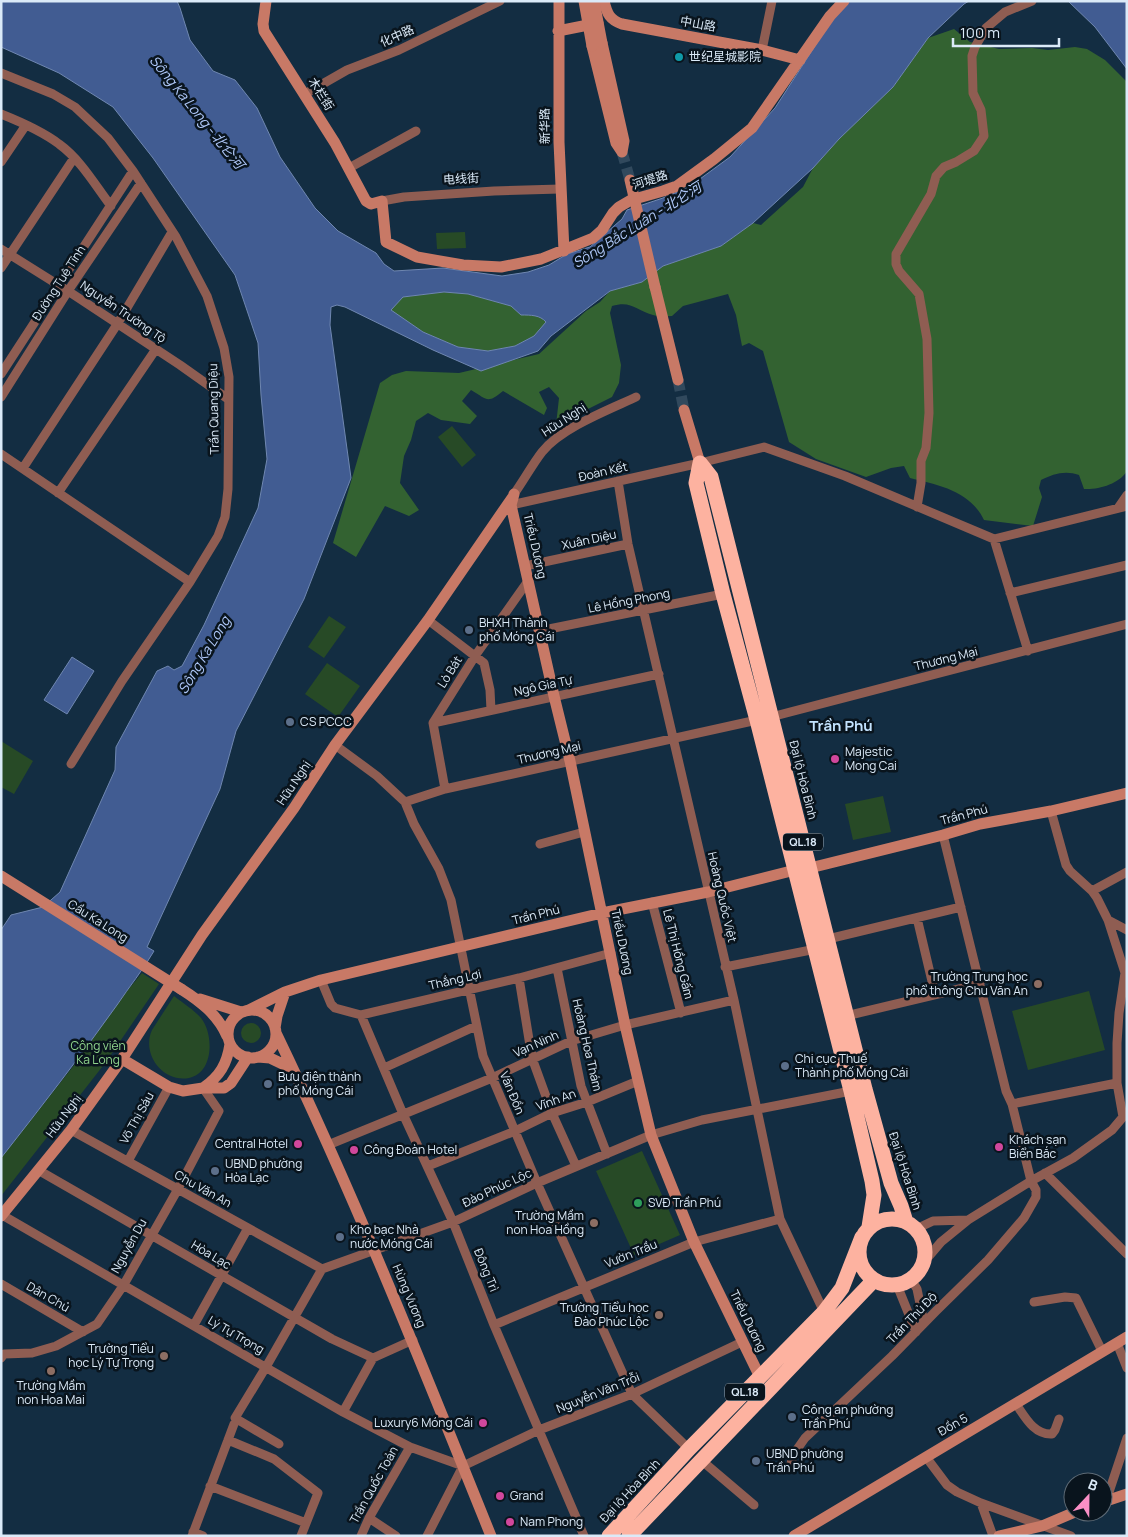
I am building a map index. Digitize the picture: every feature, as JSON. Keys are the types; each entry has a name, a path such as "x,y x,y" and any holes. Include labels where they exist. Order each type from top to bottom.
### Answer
{"highway":[{"name":"Đại lộ Hòa Bình","path":"700,463 711,477 733,566 764,719 802,869 816,949 858,1090 891,1183 911,1226"},
{"name":"Đại lộ Hòa Bình","path":"700,463 696,483 722,594 764,719"},
{"path":"717,570 733,566"},
{"name":"Đại lộ Hòa Bình","path":"628,1536 700,1460 762,1382 824,1312 842,1288 866,1232 874,1195 846,1016 828,939 802,869"},
{"path":"866,1232 880,1221 889,1219 911,1226"},
{"name":"QL.18","path":"911,1226 924,1245 924,1262"},
{"name":"QL.18","path":"866,1232 858,1248 859,1260 865,1272 874,1280"},
{"path":"874,1280 885,1285 897,1285 911,1279 919,1272 924,1262"},
{"name":"Đại lộ Hòa Bình","path":"609,1536 689,1449 849,1304 858,1298 874,1280"},
{"path":"689,1449 700,1460"}],"street":[{"name":"木栏街","path":"266,1 263,18 264,31 305,94 349,168 366,201"},
{"name":"化中路","path":"305,94 347,70 399,50 500,1"},
{"name":"新华路","path":"559,1 560,189 564,251"},
{"path":"584,1 597,44 624,141 622,152 616,143 597,44 594,1"},
{"path":"558,31 612,20 606,10 604,1"},
{"path":"762,50 772,1"},
{"name":"河堤路","path":"382,201 386,242 416,257 463,265 501,267 541,259 564,251 593,238 602,230 613,213 630,200 663,192 677,186 752,128 830,16 844,1"},
{"path":"917,506 922,483 921,461 926,448 929,413 926,339 919,294 899,271 896,264 896,254 931,194 936,176 944,167 974,151 984,136 981,110 973,93 972,56 975,47 986,28 1005,12 1032,1"},
{"name":"中山路","path":"612,20 622,24 762,50 800,60"},
{"name":"Trần Quang Diệu","path":"1,73 53,94 75,107 108,138 141,183 172,232 207,296 226,358 229,377 228,489 225,516 218,536 190,582 122,681 71,764"},
{"path":"1,114 26,125 59,144 86,171 110,206"},
{"path":"1,162 26,125"},
{"path":"349,168 416,131"},
{"path":"1,268 74,158"},
{"name":"Đường Tuệ Tĩnh","path":"1,374 133,172"},
{"path":"630,180 678,380"},
{"name":"Đường Tuệ Tĩnh","path":"1,397 68,291 141,183"},
{"name":"电线街","path":"366,201 370,204 404,197 560,189"},
{"path":"23,468 118,323 172,232"},
{"name":"Nguyễn Trường Tộ","path":"1,249 156,348 228,399"},
{"path":"58,493 156,348"},
{"name":"Hữu Nghị","path":"2,1216 71,1130 122,1059 202,935 294,808 335,745 428,620 513,500 543,451 558,437 636,396"},
{"name":"Đại lộ Hòa Bình","path":"684,410 700,463"},
{"name":"Đoàn Kết","path":"513,500 618,481 764,447 845,476 994,539"},
{"path":"1,454 190,582"},
{"name":"Hoàng Quốc Việt","path":"618,481 628,544 645,610 734,1000 780,1218 824,1312"},
{"path":"1028,651 994,539 1122,507 1127,495"},
{"name":"Triều Dương","path":"513,500 528,581 570,761 625,1025 651,1135 694,1242 762,1382"},
{"name":"Xuân Diệu","path":"525,566 628,544"},
{"path":"1010,593 1127,565"},
{"name":"Lò Bát","path":"432,723 475,656 528,581"},
{"name":"Lê Hồng Phong","path":"539,631 722,594"},
{"path":"428,620 484,663 492,710"},
{"name":"Thương Mại","path":"405,802 445,790 570,761 764,719 1127,624"},
{"name":"Ngô Gia Tự","path":"432,723 659,674"},
{"path":"432,723 445,790"},
{"name":"Vân Đồn","path":"335,745 377,776 405,802 414,824 439,869 451,900 476,1026 484,1056 537,1184 632,1394 689,1449"},
{"name":"Trần Phú","path":"245,1011 285,992 321,980 602,913 708,892 943,835 980,824 1127,793"},
{"path":"924,1262 941,1242 968,1220 1031,1181 1073,1158 1112,1130 1121,1120 1122,1114 1117,1082 1118,1013 1125,972 1108,920 1092,891 1066,865 1051,810"},
{"path":"540,844 584,832"},
{"name":"Trần Thủ Độ","path":"791,1464 793,1455 805,1438 892,1356 988,1260 1024,1218 1036,1197 1036,1190 1031,1181 1012,1104 1006,1091 943,835"},
{"path":"1092,891 1127,872"},
{"name":"Cầu Ka Long","path":"1,876 193,996"},
{"name":"Lê Thị Hồng Gấm","path":"652,902 680,1013"},
{"path":"828,939 961,907"},
{"path":"917,918 936,994"},
{"path":"1108,920 1127,930"},
{"path":"726,968 816,949"},
{"name":"Thắng Lợi","path":"321,980 331,1004 335,1008 361,1015 519,978 611,953"},
{"name":"Hoàng Hoa Thám","path":"557,968 581,1086 607,1154"},
{"path":"519,978 532,1058 552,1113 576,1166"},
{"path":"846,1016 980,984"},
{"path":"122,1059 169,1087 183,1091 203,1088 219,1089 231,1083 253,1057 264,1054 270,1048 274,1041 277,1016 285,992"},
{"path":"193,996 245,1011 262,1012 272,1022 275,1031"},
{"path":"193,996 222,1024 229,1041 241,1055 270,1058 293,1070"},
{"name":"Vạn Ninh","path":"328,1145 492,1078 571,1041 625,1025 734,1000"},
{"path":"203,1088 216,1078 227,1061 230,1023 245,1011"},
{"name":"Đông Trì","path":"361,1015 403,1114 453,1222 494,1325 584,1536"},
{"path":"384,1068 476,1026"},
{"name":"Hùng Vương","path":"275,1031 375,1251 413,1340 491,1536"},
{"name":"Vĩnh An","path":"428,1166 515,1131 552,1113 587,1102 638,1081"},
{"path":"1012,1104 1117,1082"},
{"name":"Võ Thị Sáu","path":"128,1161 169,1087"},
{"name":"Nguyễn Du","path":"2,1355 32,1353 56,1346 97,1324 123,1286 178,1189 219,1111 203,1088"},
{"name":"Đào Phúc Lộc","path":"322,1269 453,1222 576,1166 651,1135 702,1120 858,1090"},
{"name":"Chu Văn An","path":"71,1130 322,1269"},
{"name":"Hòa Lạc","path":"38,1170 221,1277 332,1338 373,1358"},
{"path":"1045,1173 1127,1254"},
{"name":"Lý Tự Trọng","path":"2,1216 343,1412 410,1447 463,1466"},
{"name":"Vườn Trầu","path":"494,1325 694,1242 780,1218"},
{"path":"911,1226 933,1221 968,1220"},
{"path":"194,1326 248,1228"},
{"path":"203,1536 192,1534 234,1421 322,1269"},
{"path":"911,1279 917,1290 924,1323"},
{"name":"Dân Chủ","path":"1,1284 83,1332"},
{"path":"897,1285 916,1332"},
{"path":"1034,1302 1065,1296 1076,1298 1102,1352"},
{"path":"343,1412 373,1358 413,1340"},
{"path":"1122,1340 1127,1368"},
{"name":"Đồn 5","path":"794,1536 1122,1340"},
{"name":"Nguyễn Văn Trỗi","path":"463,1466 539,1430 632,1394 742,1342"},
{"path":"1016,1404 1029,1424 1047,1434 1052,1434 1059,1419"},
{"path":"234,1421 279,1444"},
{"path":"1113,1478 1127,1438"},
{"path":"228,1440 274,1459 318,1493 301,1536"},
{"name":"Trần Quốc Toản","path":"361,1536 368,1518 410,1447"},
{"path":"926,1457 951,1489 980,1503 1071,1536"},
{"path":"700,1460 754,1505"},
{"path":"427,1536 463,1466"},
{"path":"210,1486 306,1523"},
{"path":"1113,1498 1127,1494"},
{"path":"980,1503 993,1536"},
{"path":"999,1536 1042,1526 1063,1517"},
{"path":"368,1518 396,1536"}],"green space":[{"path":"954,29 970,42 999,49 1032,48 1048,50 1075,47 1087,49 1105,60 1127,82 1127,471 1123,476 1114,483 1090,489 1084,489 1079,475 1069,473 1059,473 1041,480 1039,488 1042,497 1033,526 984,520 971,502 953,491 932,483 910,478 904,466 891,468 866,477 816,459 789,442 763,351 749,343 742,346 736,315 728,294 683,306 672,316 655,316 624,304 612,306 610,313 621,365 619,383 612,397 556,425 559,398 549,387 539,392 547,408 544,415 503,391 494,398 487,399 471,390 462,401 477,416 470,424 441,420 428,413 416,421 404,456 400,483 419,510 409,516 385,506 356,557 333,543 380,383 392,375 406,371 459,373 539,354 586,311 600,302 610,291 642,282 663,266 721,246 753,223 761,225 803,187 813,168 839,139 833,125 893,87 928,38"},
{"path":"465,232 466,248 437,249 436,233"},
{"path":"444,292 468,294 511,306 521,315 532,315 547,322 534,336 515,346 488,351 458,347 423,332 390,310 403,297"},
{"path":"452,426 476,455 462,467 438,437"},
{"path":"329,616 346,627 324,658 308,647"},
{"path":"327,663 360,686 338,717 305,694"},
{"path":"1,741 33,761 14,794 1,787"},
{"path":"883,796 891,832 853,840 845,804"},
{"name":"Công viên Ka Long","path":"142,973 159,984 106,1062 1,1196 1,1158 75,1064 122,997"},
{"path":"1089,991 1105,1050 1028,1070 1012,1011"},
{"path":"174,996 201,1018 208,1033 210,1043 207,1061 203,1069 197,1075 189,1078 171,1076 163,1071 152,1057 149,1048 152,1030"},
{"path":"251,1023 258,1026 261,1033 258,1040 251,1043 244,1040 241,1033 244,1026"},
{"name":"SVĐ Trần Phú","path":"642,1151 680,1235 634,1255 596,1171"}],"water":[{"path":"1,1 177,1 190,40 213,71 235,80 257,108 280,157 315,208 338,231 376,253 384,264 394,271 443,268 502,276 528,272 549,265 567,254 590,247 622,219 627,210 689,187 730,157 775,108 844,1 969,1 928,38 893,87 839,139 813,168 753,223 721,246 663,266 642,282 610,291 551,336 538,351 481,371 345,307 337,305 331,307 330,325 351,478 304,599 236,731 220,789 147,947 154,951 89,1044 1,1158 1,930 11,915 43,907 60,892 115,770 116,747 157,671 168,666 174,670 182,666 204,625 258,508 267,459 258,343 235,275 153,158 113,107 59,73 1,47","holes":["444,292 468,294 511,306 521,315 532,315 546,322 534,336 515,346 488,351 458,347 423,332 391,310 403,297"]},
{"path":"1068,1 1127,1 1127,69 1095,27"},
{"path":"72,657 94,671 67,714 44,700"}],"tunnel":[{"path":"622,152 630,180"},
{"path":"678,380 684,410"}],"place":[{"name":"世纪星城影院","path":"679,57"},
{"name":"BHXH Thành phố Móng Cái","path":"469,630"},
{"name":"CS PCCC","path":"290,722"},
{"name":"Majestic Mong Cai","path":"835,759"},
{"name":"Trường Trung học phổ thông Chu Văn An","path":"1038,984"},
{"name":"Chi cục Thuế Thành phố Móng Cái","path":"785,1066"},
{"name":"Bưu điện thành phố Móng Cái","path":"268,1084"},
{"name":"Central Hotel","path":"298,1144"},
{"name":"Khách sạn Biển Bắc","path":"999,1147"},
{"name":"Công Đoàn Hotel","path":"354,1150"},
{"name":"UBND phường Hòa Lạc","path":"215,1171"},
{"name":"SVĐ Trần Phú","path":"638,1203"},
{"name":"Trường Mầm non Hoa Hồng","path":"594,1223"},
{"name":"Kho bạc Nhà nước Móng Cái","path":"340,1237"},
{"name":"Trường Tiểu học Đào Phúc Lộc","path":"659,1315"},
{"name":"Trường Tiểu học Lý Tự Trọng","path":"164,1356"},
{"name":"Trường Mầm non Hoa Mai","path":"51,1371"},
{"name":"Công an phường Trần Phú","path":"792,1417"},
{"name":"Luxury6 Móng Cái","path":"483,1423"},
{"name":"UBND phường Trần Phú","path":"756,1461"},
{"name":"Grand","path":"500,1496"},
{"name":"Nam Phong","path":"510,1522"}],"district":[{"name":"Trần Phú","path":"841,726"}],"water label":[{"name":"Sông Ka Long - 北仑河","path":"197,112"},
{"name":"Sông Bắc Luân - 北仑河","path":"637,225"},
{"name":"Sông Ka Long","path":"204,655"}]}
